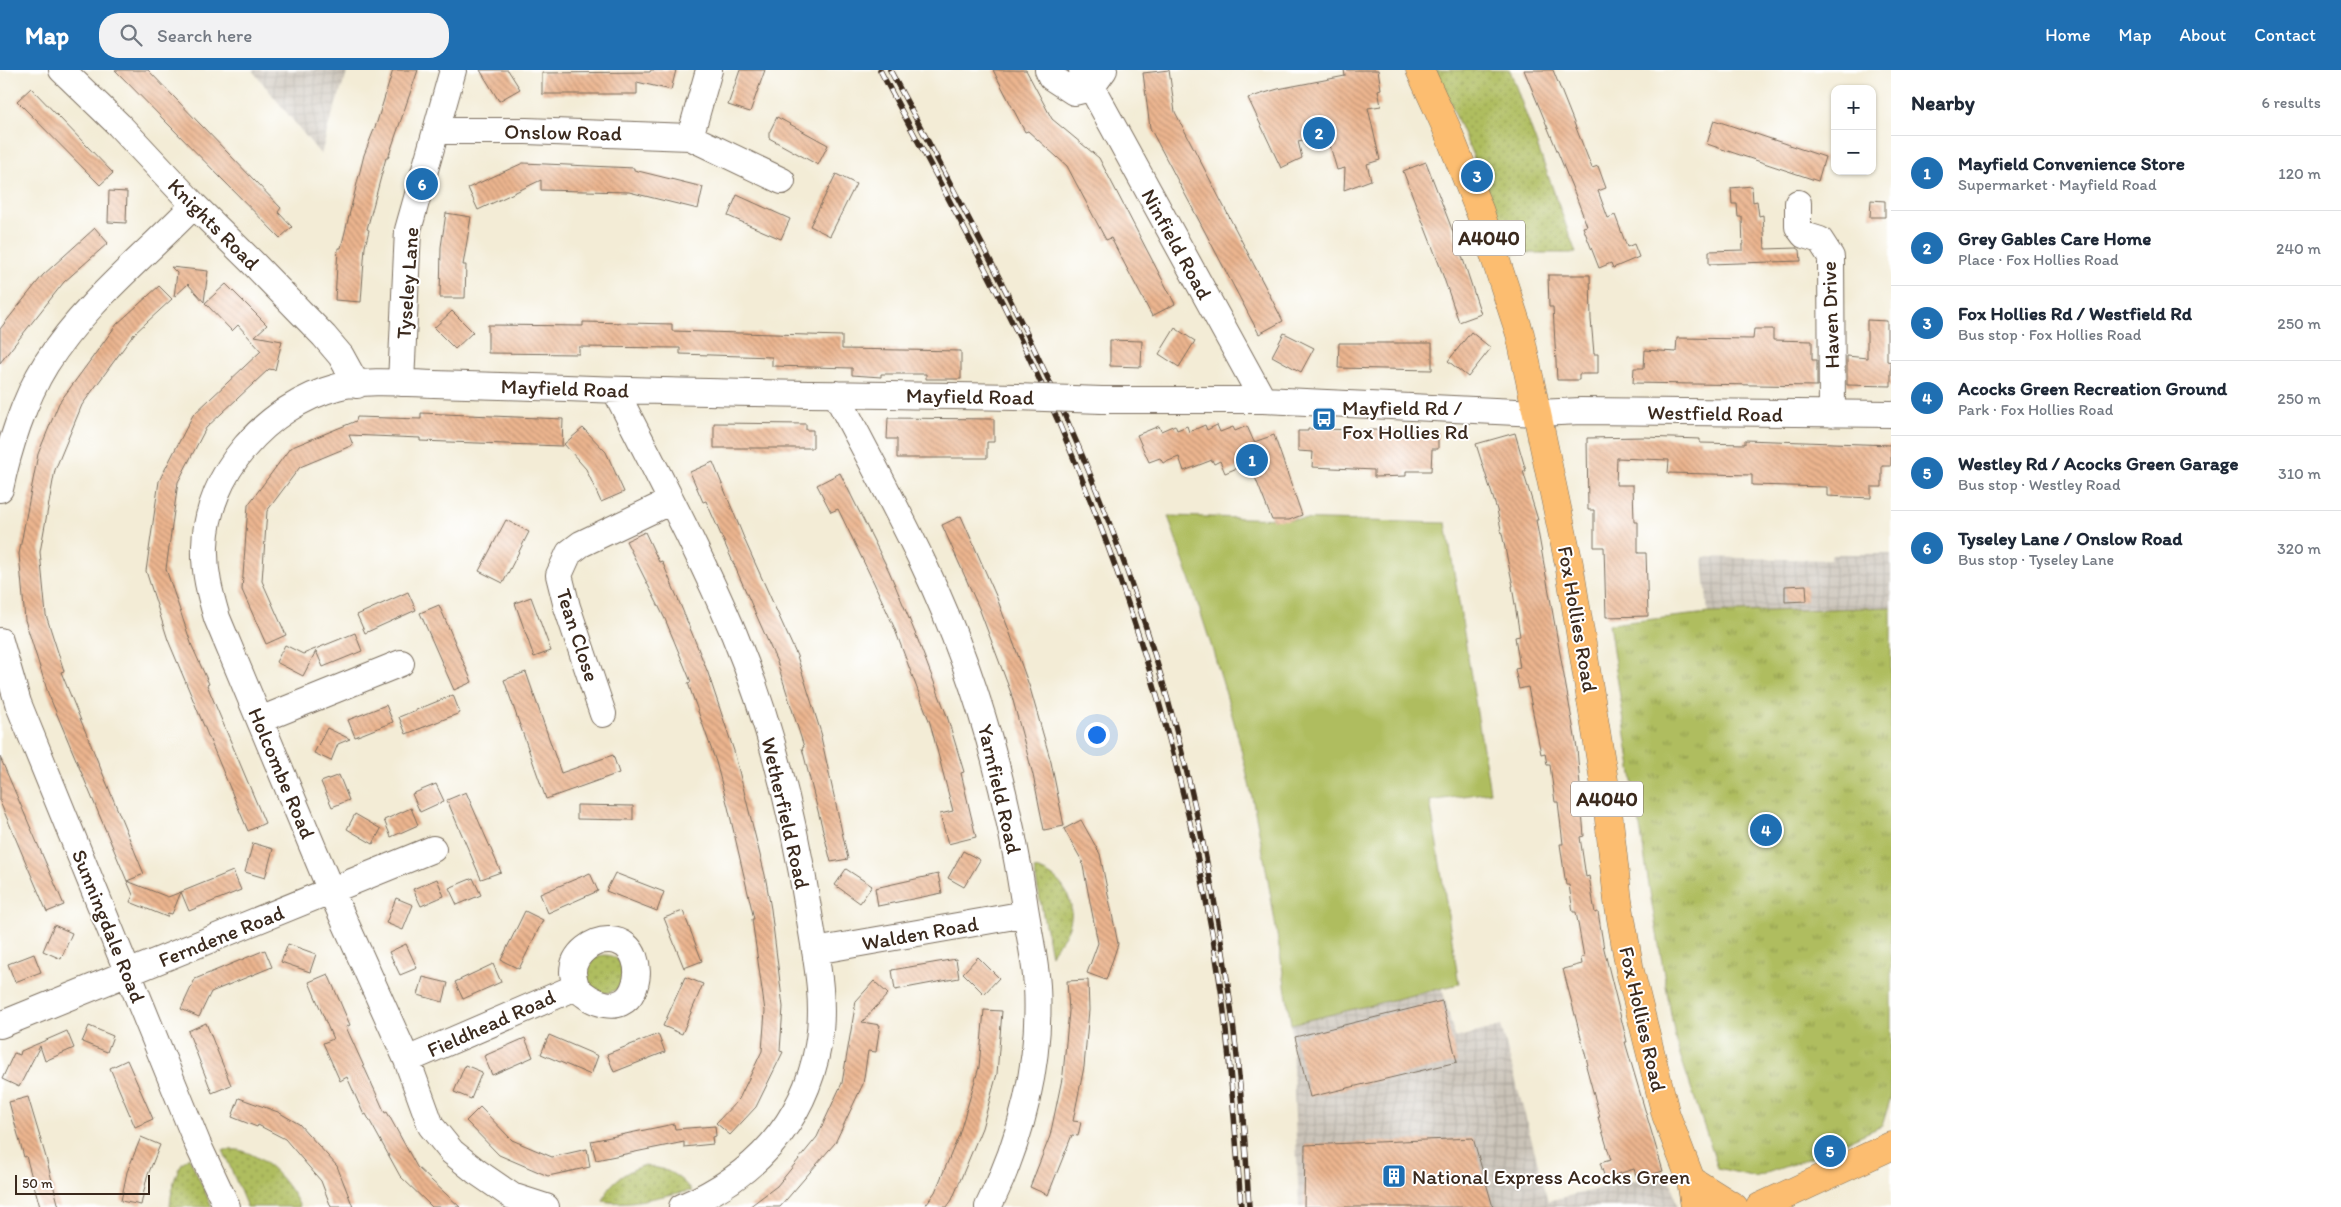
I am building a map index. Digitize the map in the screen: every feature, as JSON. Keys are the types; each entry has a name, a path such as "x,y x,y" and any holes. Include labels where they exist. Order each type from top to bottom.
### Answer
{"main road":[{"name":"Fox Hollies Road","path":"1420,70 1446,127 1482,220 1520,334 1569,564 1630,971 1666,1114 1691,1180 1695,1207"},
{"path":"1760,1207 1891,1146"},
{"path":"1691,1180 1734,1207"},
{"path":"1789,1207 1812,1184"}],"street":[{"name":"Knights Road","path":"62,70 119,125 194,206 324,336 341,356 356,385"},
{"name":"Tyseley Lane","path":"401,382 408,230 453,70"},
{"path":"690,137 709,70"},
{"name":"Ninfield Road","path":"1048,70 1051,77 1074,92 1092,76 1263,400"},
{"name":"Onslow Road","path":"436,130 690,137 782,181"},
{"name":"Haven Drive","path":"1798,203 1798,226 1804,235 1820,240 1831,257 1832,414"},
{"path":"0,489 12,443 45,366 81,318 194,206"},
{"name":"Mayfield Road","path":"401,382 615,390 1102,400 1263,400 1538,413"},
{"name":"Holcombe Road","path":"401,382 338,387 322,392 289,408 261,429 239,454 218,492 206,531 205,571 217,618 331,892 407,1060 431,1126 452,1152 477,1172 512,1196 546,1207"},
{"name":"Wetherfield Road","path":"615,390 712,583 754,685 789,812 804,880 823,1007 818,1047 807,1084 794,1113 775,1143 751,1166 722,1187 682,1207"},
{"name":"Yarnfield Road","path":"836,394 923,563 974,688 995,754 1018,866 1037,984 1037,1019 1033,1070 1020,1124 1001,1178 988,1207"},
{"name":"Westfield Road","path":"1538,413 1581,411 1891,414"},
{"name":"Tean Close","path":"603,714 567,607 559,575 569,553 581,544 671,501"},
{"name":"Sunningdale Road","path":"0,641 18,703 198,1145 227,1207"},
{"path":"260,720 401,663"},
{"name":"Ferndene Road","path":"0,1025 433,849"},
{"name":"Walden Road","path":"815,951 1026,914"},
{"name":"Fieldhead Road","path":"407,1060 576,986"}],"shaded area":[{"path":"252,70 348,70 329,124 321,155"},
{"path":"1832,554 1891,554 1891,607 1708,613 1703,557 1830,560"},
{"path":"1442,988 1455,1038 1501,1026 1548,1201 1669,1172 1677,1207 1299,1207 1291,1024"}],"green space":[{"path":"1436,70 1510,70 1576,253 1509,253 1476,163"},
{"path":"1168,516 1446,523 1490,792 1430,801 1459,984 1291,1024 1274,916 1247,772 1214,653"},
{"path":"1891,607 1891,1097 1882,1126 1810,1158 1755,1177 1718,1168 1676,1043 1651,899 1609,624 1708,613"},
{"path":"1034,869 1053,877 1061,884 1070,902 1070,923 1051,955"},
{"path":"605,955 612,956 618,961 623,967 623,981 618,987 612,992 605,993 598,992 592,987 587,981 586,974 587,967 592,961 598,956"},
{"path":"223,1150 241,1150 261,1160 284,1181 300,1207 247,1207"},
{"path":"189,1157 212,1207 170,1207 177,1172"},
{"path":"641,1166 670,1172 692,1191 636,1201 603,1201 609,1189 618,1179"}],"building":[{"path":"115,70 148,70 281,208 278,212 292,227 280,238"},
{"path":"393,70 418,70 388,158 386,158 367,229 369,230 365,247 361,302 335,300 338,248 341,248 364,155 377,122"},
{"path":"480,70 508,70 520,89 499,101"},
{"path":"651,70 676,70 671,90 637,82 637,94 542,94 542,73 650,72"},
{"path":"740,70 765,70 750,112 728,105"},
{"path":"993,70 1026,70 1052,119 1099,158 1175,304 1152,316 1111,238 1106,240 1067,166 1028,131 1025,132"},
{"path":"1169,70 1175,112 1283,321 1259,334 1150,128 1143,73"},
{"path":"1344,70 1378,70 1381,89 1378,90 1381,106 1368,108 1380,160 1367,164 1371,180 1344,190 1345,168 1337,170 1327,135 1298,141 1302,158 1281,168 1248,98 1278,89 1345,76"},
{"path":"1524,70 1553,70 1592,168 1598,166 1606,188 1598,191 1608,218 1615,215 1627,247 1634,244 1639,257 1613,268 1611,263 1599,268 1583,227 1587,226 1577,199"},
{"path":"31,88 113,173 100,185 17,101"},
{"path":"777,117 828,145 818,165 769,138 769,133"},
{"path":"1714,120 1825,157 1818,181 1707,144"},
{"path":"1426,162 1460,250 1481,314 1459,322 1403,171"},
{"path":"523,163 634,168 634,170 703,187 698,209 629,192 541,190 541,180 478,210 468,188"},
{"path":"836,174 856,184 830,236 810,226"},
{"path":"1752,186 1753,202 1757,201 1759,216 1763,215 1765,249 1797,248 1800,250 1801,261 1709,264 1709,251 1743,250 1742,217 1738,217 1737,204 1732,204 1731,188"},
{"path":"109,191 127,192 126,223 108,222"},
{"path":"737,195 790,219 781,239 728,216"},
{"path":"1871,200 1885,201 1885,217 1870,217"},
{"path":"446,213 471,217 463,265 466,265 465,298 440,298 441,247"},
{"path":"95,228 108,243 64,282 0,363 0,329 43,275"},
{"path":"171,267 208,271 204,302 188,284 174,297 177,273"},
{"path":"1548,275 1590,275 1591,319 1594,354 1598,354 1598,374 1579,374 1579,380 1557,380 1553,307 1549,307"},
{"path":"226,284 267,325 255,336 282,341 275,370 269,369 206,428 178,482 166,569 192,646 209,684 207,685 265,823 248,831 168,640 146,571 159,481 193,415 261,351 238,325 232,331 205,303"},
{"path":"159,286 172,299 134,334 82,405 55,470 40,552 46,615 64,671 61,672 144,874 127,881 48,693 25,620 19,554 38,454 59,403 117,324"},
{"path":"452,311 473,332 455,349 434,328"},
{"path":"1867,320 1887,321 1887,361 1891,362 1891,386 1847,385 1847,356 1867,358"},
{"path":"583,322 672,324 672,331 842,336 842,349 961,351 961,379 926,379 926,374 881,374 881,377 852,375 852,368 772,366 772,357 680,354 680,348 579,347 579,354 488,353 488,325 583,326"},
{"path":"1175,328 1195,341 1179,367 1159,354"},
{"path":"1754,329 1773,329 1773,340 1812,341 1812,360 1817,360 1817,386 1633,383 1634,368 1644,368 1645,350 1676,352 1677,338 1753,339"},
{"path":"1471,332 1491,348 1468,377 1448,361"},
{"path":"1284,333 1314,348 1301,372 1272,356"},
{"path":"1110,340 1142,341 1141,367 1110,366"},
{"path":"1339,343 1432,343 1432,370 1338,368"},
{"path":"421,413 563,419 562,446 420,441 420,438 349,435 353,445 300,467 267,511 262,581 286,635 266,644 242,590 248,505 290,448 356,421 357,417 421,419"},
{"path":"888,418 994,419 994,442 987,442 987,458 897,458 897,439 887,439"},
{"path":"714,423 806,424 806,430 813,430 813,448 714,448"},
{"path":"1175,425 1177,430 1187,426 1189,432 1205,425 1207,430 1217,425 1220,432 1233,427 1235,431 1247,426 1254,442 1274,435 1302,515 1289,520 1272,520 1253,472 1246,475 1242,466 1225,473 1220,461 1214,464 1212,460 1184,471 1179,457 1163,463 1160,458 1149,462 1137,435 1159,426 1161,431"},
{"path":"583,428 606,452 624,492 601,502 586,469 564,444"},
{"path":"1308,429 1438,431 1438,449 1432,449 1431,471 1406,471 1406,476 1374,477 1374,470 1312,467 1313,452 1298,451 1298,431 1308,431"},
{"path":"1515,433 1526,471 1523,471 1538,520 1536,520 1577,748 1584,836 1580,837 1586,877 1589,876 1595,913 1598,912 1604,949 1627,1042 1625,1042 1663,1171 1637,1179 1634,1169 1605,1178 1600,1163 1611,1160 1598,1117 1600,1117 1586,1066 1588,1065 1563,969 1582,964 1581,958 1584,957 1576,912 1573,912 1569,885 1566,885 1560,844 1563,844 1558,802 1555,802 1550,765 1547,765 1545,753 1541,754 1528,687 1519,689 1515,669 1520,668 1515,637 1520,636 1513,586 1497,510 1476,444"},
{"path":"1644,437 1700,439 1700,443 1745,444 1745,440 1891,445 1891,466 1882,466 1882,487 1871,487 1871,498 1827,496 1827,487 1752,485 1752,475 1668,473 1669,460 1617,458 1616,485 1633,485 1634,522 1638,522 1638,553 1646,553 1648,616 1606,617 1604,547 1594,547 1594,510 1588,510 1587,438"},
{"path":"713,462 746,543 797,656 822,736 848,859 831,862 802,748 804,747 777,662 706,501 703,502 690,472"},
{"path":"840,473 889,571 947,716 964,772 961,773 976,837 948,844 940,814 953,811 930,723 894,627 874,583 838,509 831,512 817,485"},
{"path":"961,516 997,598 1030,688 1051,762 1064,826 1044,830 1033,775 1011,693 979,608 942,525"},
{"path":"506,520 529,532 503,583 479,571"},
{"path":"645,532 659,562 662,561 708,673 734,751 765,875 771,909 783,1007 780,1051 783,1052 756,1107 730,1135 716,1123 739,1099 762,1051 765,1011 752,919 754,919 728,807 716,762 688,683 691,682 665,619 626,541"},
{"path":"1806,585 1807,601 1785,602 1785,586"},
{"path":"408,592 416,610 365,633 357,615"},
{"path":"531,597 551,651 534,657 515,603"},
{"path":"439,605 472,682 454,690 420,613"},
{"path":"355,633 362,651 323,667 316,651 303,676 276,662 285,645 303,654"},
{"path":"526,672 561,773 613,755 619,773 546,799 504,680"},
{"path":"453,695 460,713 406,734 399,717"},
{"path":"386,705 393,722 355,737 348,720"},
{"path":"327,728 350,739 338,744 331,761 314,753"},
{"path":"0,757 64,905 47,912 0,802"},
{"path":"339,775 349,800 332,807 321,782"},
{"path":"436,784 444,801 420,812 412,794"},
{"path":"466,792 501,872 481,879 447,800"},
{"path":"577,805 633,806 633,820 577,819"},
{"path":"411,808 418,825 391,837 384,820"},
{"path":"355,814 381,829 373,844 347,829"},
{"path":"1081,820 1100,854 1118,944 1106,980 1087,973 1098,943 1082,861 1064,829"},
{"path":"253,843 273,849 265,878 245,872"},
{"path":"963,851 980,860 964,887 948,878"},
{"path":"846,869 872,886 860,903 835,885"},
{"path":"233,871 241,890 189,911 181,892"},
{"path":"590,873 598,891 548,913 540,894"},
{"path":"615,873 664,892 657,911 606,891"},
{"path":"938,874 942,893 878,906 875,888"},
{"path":"473,878 481,895 457,905 449,888"},
{"path":"437,879 444,896 421,906 413,889"},
{"path":"127,881 168,897 181,892 172,914 168,913 167,917 130,902 133,895"},
{"path":"396,898 413,905 403,930 386,923"},
{"path":"525,911 543,920 519,969 501,960"},
{"path":"683,911 702,961 684,968 664,918"},
{"path":"54,925 72,933 61,959 43,951"},
{"path":"288,944 316,954 310,972 281,962"},
{"path":"406,944 417,968 400,975 389,952"},
{"path":"265,950 272,967 211,992 199,1017 181,1009 195,979"},
{"path":"34,954 41,972 15,982 8,964"},
{"path":"978,957 999,978 984,994 963,973"},
{"path":"956,959 959,978 895,990 892,970"},
{"path":"493,964 501,982 463,999 455,982"},
{"path":"328,974 350,1025 346,1027 385,1113 387,1112 417,1167 460,1207 432,1207 400,1176 366,1114 364,1115 347,1077 340,1081 323,1043 333,1039 309,982"},
{"path":"423,977 448,983 443,1002 418,995"},
{"path":"685,977 703,984 682,1034 663,1026"},
{"path":"1088,980 1089,1010 1084,1067 1073,1121 1081,1122 1078,1136 1072,1135 1048,1195 1030,1187 1050,1136 1063,1074 1069,1011 1067,981"},
{"path":"874,981 888,994 862,1022 880,1025 876,1052 868,1051 863,1084 835,1143 780,1207 749,1207 777,1186 817,1137 842,1083 856,1001"},
{"path":"1442,1001 1457,1062 1310,1097 1295,1037"},
{"path":"984,1010 1002,1011 997,1074 982,1128 952,1200 947,1207 924,1207 935,1192 959,1135 979,1067"},
{"path":"206,1023 231,1085 212,1093 188,1031"},
{"path":"89,1026 113,1036 107,1052 82,1042"},
{"path":"67,1031 74,1048 45,1061 40,1046 19,1087 2,1079 14,1053 20,1055 21,1051"},
{"path":"658,1034 665,1052 614,1072 607,1054"},
{"path":"549,1035 598,1056 591,1075 541,1054"},
{"path":"525,1038 533,1057 492,1075 484,1056"},
{"path":"127,1060 153,1119 135,1127 110,1068"},
{"path":"465,1065 482,1072 471,1099 454,1092"},
{"path":"28,1097 59,1207 40,1207 26,1156 24,1157 9,1102"},
{"path":"239,1098 278,1112 299,1124 337,1166 353,1207 331,1207 321,1181 285,1139 258,1125 257,1127 232,1117"},
{"path":"480,1107 512,1140 552,1157 587,1149 590,1167 548,1176 499,1155 466,1121"},
{"path":"674,1124 675,1129 715,1126 716,1136 712,1137 713,1144 684,1147 684,1142 596,1160 591,1141"},
{"path":"141,1137 160,1145 147,1177 141,1205 121,1201 127,1172"},
{"name":"National Express Acocks Green","path":"1473,1138 1493,1207 1304,1207 1305,1145"}],"railway":[{"path":"880,70 972,244 1038,376 1087,490 1137,632 1179,776 1196,848 1210,922 1228,1049 1241,1207"},
{"path":"890,70 1000,279 1051,386 1098,494 1130,580 1158,667 1183,755 1203,844 1220,934 1233,1024 1243,1115 1249,1207"}],"place":[{"name":"Grey Gables Care Home","path":"1319,133"},
{"name":"Fox Hollies Rd / Westfield Rd","path":"1477,176"},
{"name":"Tyseley Lane / Onslow Road","path":"422,184"},
{"name":"Mayfield Rd / Fox Hollies Rd","path":"1324,419"},
{"name":"Mayfield Convenience Store","path":"1252,460"},
{"name":"Acocks Green Recreation Ground","path":"1766,830"},
{"name":"Westley Rd / Acocks Green Garage","path":"1830,1151"},
{"name":"National Express Acocks Green","path":"1394,1176"}]}
